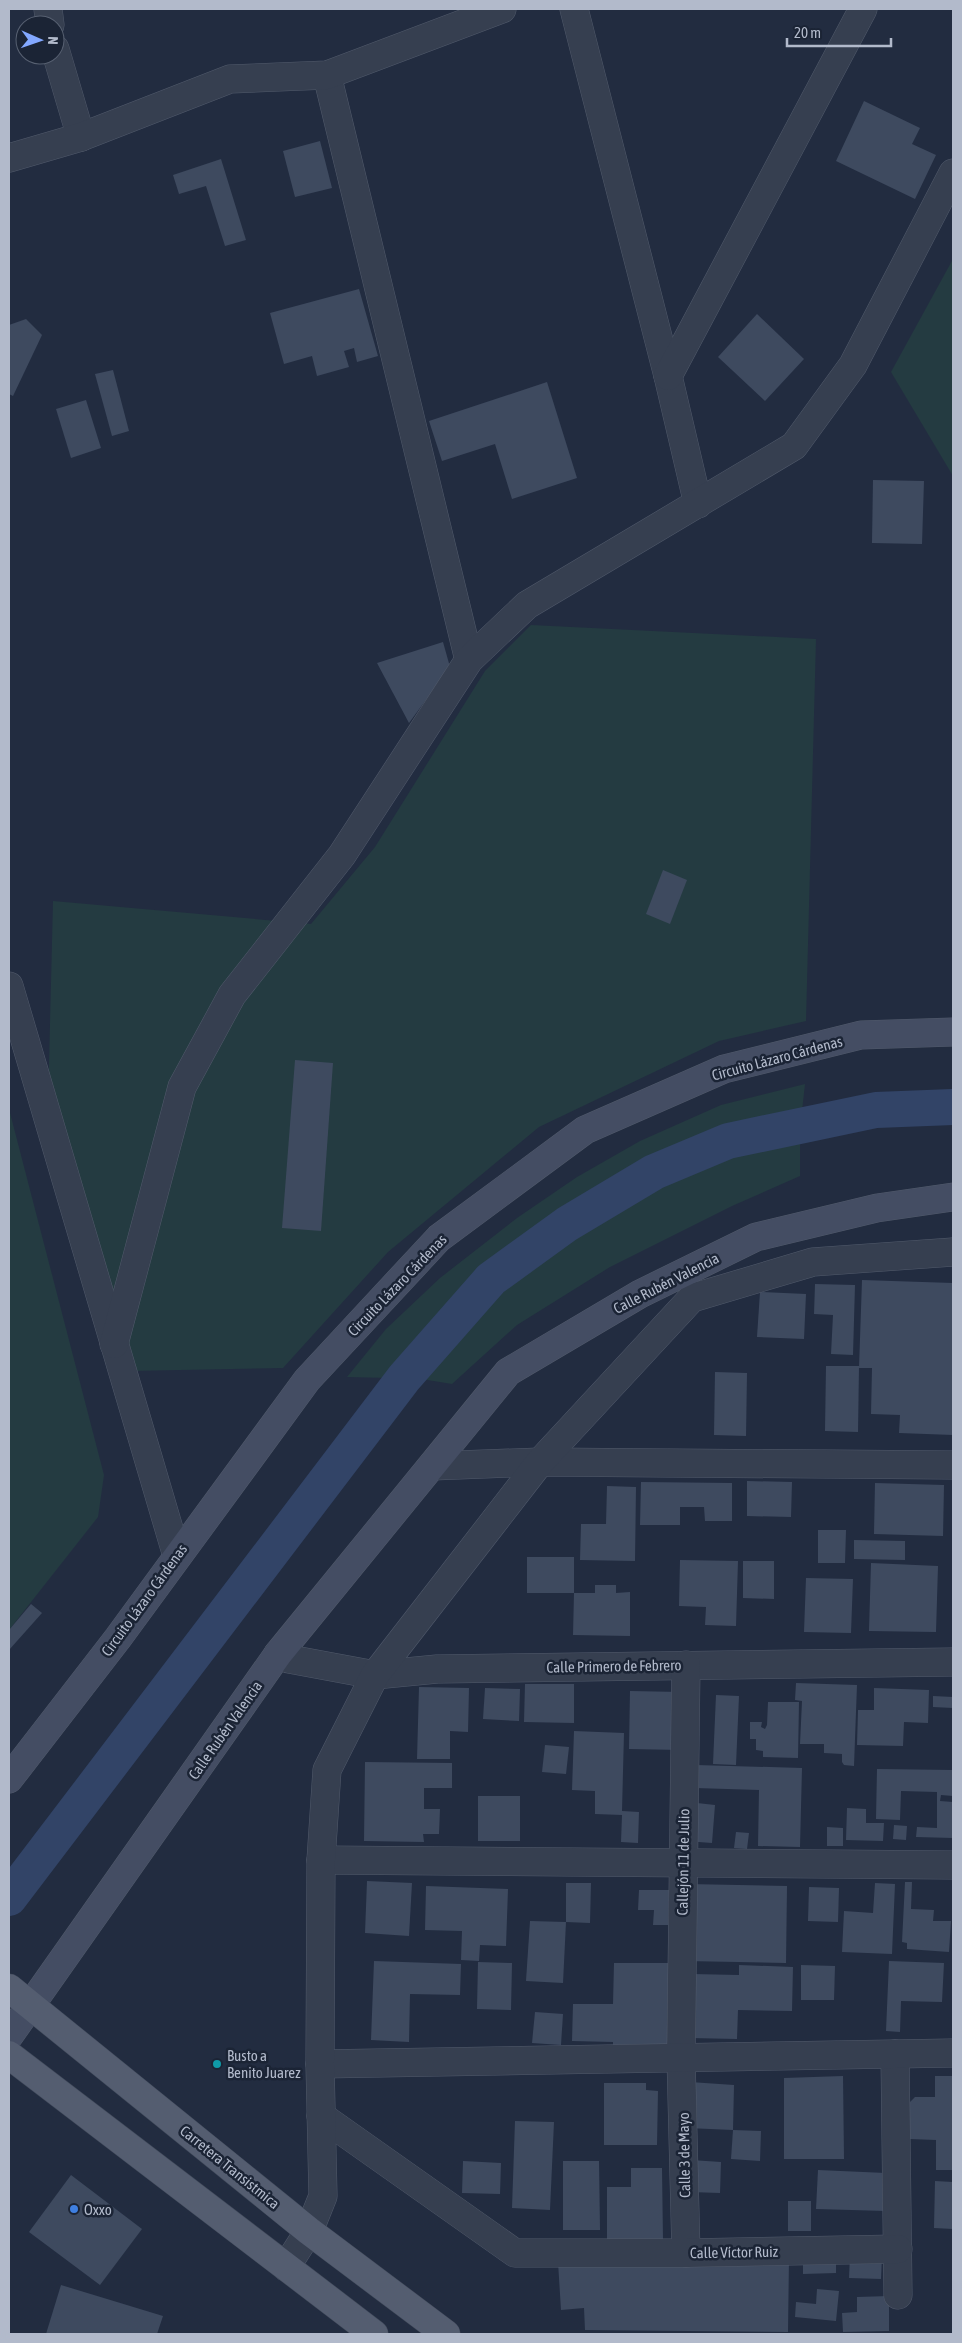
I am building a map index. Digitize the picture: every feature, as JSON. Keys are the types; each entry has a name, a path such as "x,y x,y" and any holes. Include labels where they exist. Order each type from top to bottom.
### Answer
{"main road":[{"name":"Carretera Transistmica","path":"19,1995 309,2231 446,2334"},
{"path":"9,2055 374,2334"}],"street":[{"path":"9,158 81,136 230,79 327,75 502,9"},
{"path":"574,9 668,376 698,504"},
{"path":"668,376 864,9"},
{"path":"60,65 81,136"},
{"path":"327,75 469,660"},
{"path":"114,1344 182,1087 232,995 342,855 469,660 527,605 794,446 852,365 953,173"},
{"path":"9,986 176,1556"},
{"name":"Circuito Lázaro Cárdenas","path":"9,1779 118,1638 176,1556 307,1380 439,1238 585,1130 724,1069 861,1035 953,1032"},
{"name":"Calle Rubén Valencia","path":"19,1995 278,1654 508,1372 640,1294 756,1237 877,1208 953,1197"},
{"name":"Calle Rubén Valencia","path":"286,2267 309,2231 323,2196 320,2064 321,1860 327,1770 374,1675 540,1462 692,1298 813,1262 953,1252"},
{"path":"432,1466 540,1462 953,1465"},
{"name":"Calle Primero de Febrero","path":"278,1654 289,1659 374,1675 437,1669 953,1662"},
{"name":"Callejón 11 de Julio","path":"681,2058 686,1665"},
{"path":"321,1860 953,1865"},
{"path":"9,2036 19,1995"},
{"path":"896,2054 898,2295"},
{"path":"320,2064 953,2054"},
{"name":"Calle 3 de Mayo","path":"681,2058 686,2253"},
{"name":"Calle Víctor Ruiz","path":"321,2116 515,2253 686,2253 898,2249"}],"green space":[{"path":"953,259 953,476 891,372"},
{"path":"531,625 816,639 806,1021 719,1041 539,1127 388,1252 283,1368 130,1371 47,1146 53,901 311,924 375,847 485,671"},
{"path":"805,1084 802,1111 685,1148 589,1204 478,1277 390,1378 347,1377 386,1329 440,1278 517,1218 577,1177 640,1141 721,1105"},
{"path":"9,1109 104,1475 98,1517 9,1630"},
{"path":"800,1131 800,1176 732,1206 610,1267 517,1325 452,1384 415,1378 497,1291 596,1220 656,1186 730,1150"}],"building":[{"path":"864,101 920,128 912,144 936,155 915,199 836,161"},
{"path":"320,141 332,188 295,197 283,151"},
{"path":"221,159 246,240 225,246 206,186 179,194 173,175"},
{"path":"359,289 378,356 357,362 354,348 344,351 349,367 317,376 312,356 284,364 270,313"},
{"path":"757,314 804,359 765,401 718,357"},
{"path":"26,319 42,335 13,396 9,394 9,325"},
{"path":"113,370 129,431 112,436 95,374"},
{"path":"547,382 577,478 512,499 495,444 442,461 429,421"},
{"path":"86,400 101,448 71,458 56,409"},
{"path":"873,480 924,481 922,544 872,543"},
{"path":"443,642 450,667 409,723 377,663"},
{"path":"663,870 687,880 670,924 646,914"},
{"path":"295,1060 333,1063 321,1231 282,1228"},
{"path":"862,1280 953,1283 953,1435 899,1433 900,1415 871,1414 872,1368 859,1368"},
{"path":"815,1284 855,1285 853,1355 831,1354 833,1315 814,1314"},
{"path":"760,1292 806,1294 804,1339 757,1337"},
{"path":"826,1366 859,1366 858,1432 825,1431"},
{"path":"715,1372 747,1373 746,1436 714,1435"},
{"path":"747,1481 792,1482 791,1517 747,1516"},
{"path":"641,1482 732,1483 732,1521 705,1521 704,1507 680,1507 680,1525 640,1525"},
{"path":"875,1483 944,1485 943,1536 874,1534"},
{"path":"607,1486 636,1487 635,1561 580,1560 581,1524 606,1524"},
{"path":"818,1530 846,1530 845,1563 818,1563"},
{"path":"854,1540 905,1541 905,1560 854,1559"},
{"path":"527,1557 574,1557 574,1593 527,1593"},
{"path":"680,1560 738,1561 736,1626 705,1625 706,1607 679,1606"},
{"path":"743,1561 774,1561 774,1599 743,1598"},
{"path":"871,1563 938,1566 936,1632 869,1631"},
{"path":"806,1578 853,1579 851,1633 804,1632"},
{"path":"595,1585 616,1585 616,1593 630,1592 630,1636 573,1635 574,1593 595,1593"},
{"path":"31,1604 42,1613 9,1650 9,1630"},
{"path":"796,1683 857,1685 854,1766 844,1765 842,1754 824,1753 824,1744 800,1744 802,1701 795,1700"},
{"path":"525,1684 574,1684 574,1723 524,1722"},
{"path":"419,1687 469,1688 468,1732 450,1731 450,1759 417,1759"},
{"path":"485,1688 520,1689 519,1721 483,1719"},
{"path":"874,1688 929,1690 928,1723 904,1722 903,1746 857,1745 858,1710 874,1710"},
{"path":"630,1691 681,1692 681,1750 629,1749"},
{"path":"716,1695 739,1696 736,1765 713,1764"},
{"path":"933,1696 953,1697 953,1708 933,1707"},
{"path":"768,1702 799,1702 798,1758 763,1757 763,1751 756,1750 756,1739 750,1739 750,1722 762,1722 761,1727 765,1729 767,1725"},
{"path":"574,1731 624,1733 622,1811 639,1812 638,1843 621,1842 622,1815 595,1814 595,1791 572,1790"},
{"path":"545,1745 569,1747 566,1774 542,1772"},
{"path":"365,1762 452,1763 452,1788 424,1788 424,1809 440,1809 439,1834 423,1834 424,1842 364,1841"},
{"path":"696,1765 802,1768 800,1847 758,1846 759,1790 695,1788"},
{"path":"877,1769 953,1770 953,1796 941,1795 940,1801 953,1802 953,1838 916,1837 917,1827 937,1828 937,1792 901,1791 900,1820 876,1819"},
{"path":"478,1796 520,1796 520,1841 478,1841"},
{"path":"688,1802 715,1805 712,1843 685,1841"},
{"path":"847,1808 866,1809 866,1823 884,1823 883,1841 846,1840"},
{"path":"894,1825 907,1826 906,1840 893,1839"},
{"path":"827,1827 843,1828 843,1846 827,1846"},
{"path":"736,1832 749,1833 747,1849 734,1848"},
{"path":"367,1881 412,1883 409,1936 365,1933"},
{"path":"905,1882 912,1882 911,1909 934,1910 933,1921 951,1921 949,1952 907,1949 907,1943 902,1942"},
{"path":"566,1883 591,1883 590,1923 566,1922"},
{"path":"875,1883 895,1884 892,1954 842,1952 844,1911 873,1913"},
{"path":"687,1884 787,1886 786,1963 685,1961"},
{"path":"426,1886 508,1889 506,1946 480,1945 479,1961 461,1960 462,1931 425,1930"},
{"path":"809,1887 839,1888 838,1922 808,1921"},
{"path":"639,1890 669,1890 668,1925 653,1925 654,1910 638,1910"},
{"path":"530,1921 566,1922 563,1983 526,1981"},
{"path":"374,1961 461,1964 460,1995 410,1994 409,2042 371,2040"},
{"path":"889,1961 944,1963 942,2002 901,2001 900,2032 886,2031"},
{"path":"478,1962 512,1963 511,2010 477,2009"},
{"path":"614,1963 671,1963 671,2048 613,2048 613,2042 572,2041 573,2004 613,2004"},
{"path":"739,1965 793,1967 792,2011 738,2010 737,2039 690,2038 692,1974 739,1975"},
{"path":"801,1965 835,1966 834,2000 801,2000"},
{"path":"535,2012 563,2014 561,2045 532,2043"},
{"path":"843,2076 844,2159 784,2159 784,2078"},
{"path":"935,2076 953,2076 953,2170 936,2170 936,2140 910,2139 903,2127 901,2111 915,2097 935,2097"},
{"path":"690,2082 734,2085 733,2130 687,2128"},
{"path":"604,2083 646,2083 646,2090 658,2091 657,2145 604,2145"},
{"path":"515,2121 554,2122 550,2210 512,2208"},
{"path":"733,2130 761,2131 760,2161 731,2159"},
{"path":"691,2160 721,2162 720,2193 690,2192"},
{"path":"463,2161 501,2163 500,2194 462,2193"},
{"path":"563,2161 599,2161 600,2230 563,2230"},
{"path":"631,2168 662,2168 663,2240 607,2240 607,2187 631,2187"},
{"path":"818,2170 886,2173 886,2211 816,2209"},
{"path":"71,2175 142,2229 100,2285 29,2232"},
{"path":"935,2181 953,2182 953,2229 934,2228"},
{"path":"788,2201 811,2201 811,2231 788,2231"},
{"path":"803,2254 836,2254 836,2273 803,2274"},
{"path":"850,2255 882,2256 881,2279 849,2278"},
{"path":"789,2258 788,2332 585,2330 584,2308 561,2310 558,2262"},
{"path":"61,2285 163,2316 157,2334 46,2334"},
{"path":"817,2289 839,2291 836,2321 795,2317 796,2302 816,2304"},
{"path":"889,2296 889,2331 843,2332 842,2313 857,2312 857,2297"}],"waterway":[{"path":"9,1898 404,1378 491,1279 567,1224 654,1172 728,1141 876,1110 953,1107"}],"place":[{"name":"Busto a Benito Juarez","path":"217,2064"},
{"name":"Oxxo","path":"74,2209"}]}
